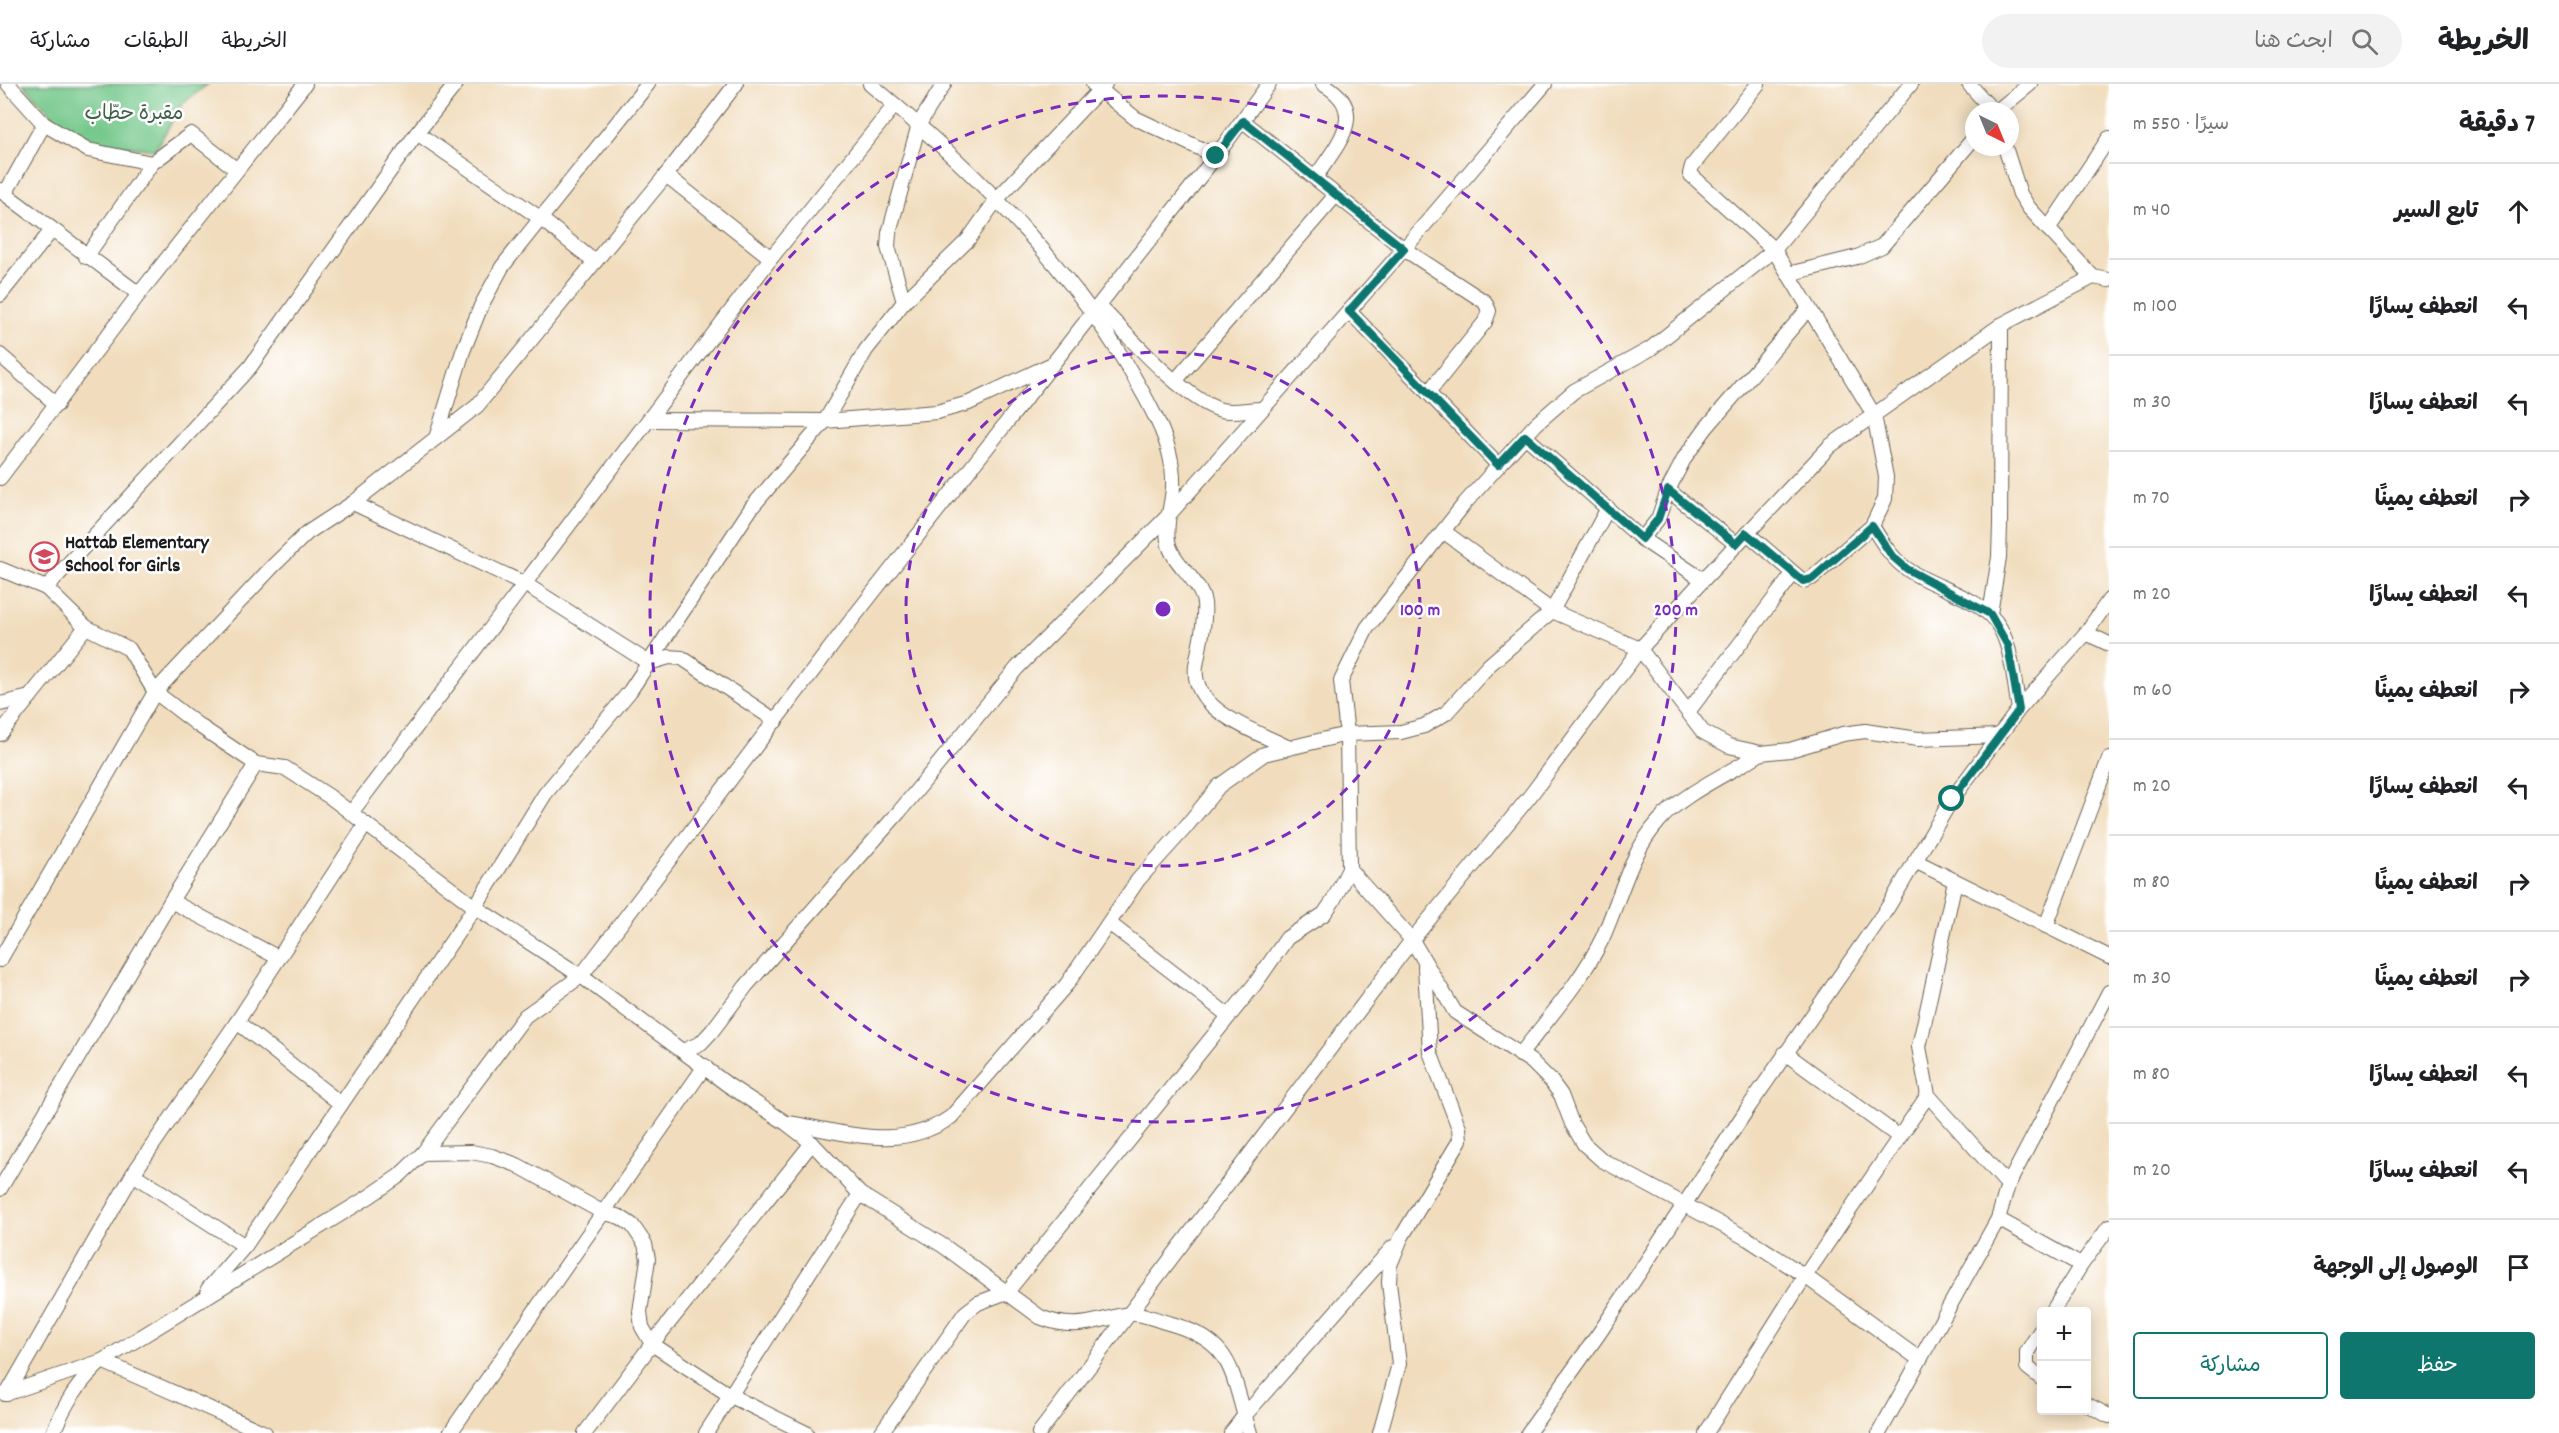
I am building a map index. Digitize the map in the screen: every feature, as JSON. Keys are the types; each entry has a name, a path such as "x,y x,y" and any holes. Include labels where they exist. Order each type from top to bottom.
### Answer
{"street":[{"path":"8,84 44,124 88,150 152,163"},
{"path":"0,478 139,294 305,84"},
{"path":"46,588 250,367 417,133 456,84"},
{"path":"436,438 463,351 481,306 502,267 648,84"},
{"path":"0,960 155,692 307,533 353,503 477,406 666,175 736,84"},
{"path":"870,84 919,124 997,199 1096,309 1176,380 1208,405 1224,411 1262,409"},
{"path":"904,302 888,247 889,233 919,124 944,84"},
{"path":"53,1433 65,1403 81,1380 102,1361 370,1196 399,1176 423,1153 525,1016 581,976 1052,364 1243,121 1269,84"},
{"path":"1315,178 1346,128 1348,116 1339,88 1323,84"},
{"path":"683,1051 701,1043 712,1031 746,986 899,812 1017,668 1166,518 1404,249 1545,84"},
{"path":"1746,533 1803,581 1812,579 1872,526 1885,499 1887,477 1874,415 1774,250 1690,174 1692,166 1758,84"},
{"path":"881,1433 965,1313 978,1303 1007,1292 1230,1016 1287,938 1323,914 1333,901 1349,870 1347,734 1341,681 1367,628 1443,531 1525,436 1574,391 1650,349 1774,250 1911,84"},
{"path":"1969,84 1986,102"},
{"path":"2007,102 2030,84"},
{"path":"200,1299 245,1246 475,906 545,794 630,691 752,507 825,421 866,350 904,302 968,240 997,199 1099,86 1135,118 1216,156"},
{"path":"351,813 771,258 896,105"},
{"path":"1243,121 1404,249 1485,302 1490,311 1485,322 1428,393"},
{"path":"44,124 2,192 86,257 139,294"},
{"path":"417,133 540,218 596,262"},
{"path":"86,257 152,163 191,134 237,170"},
{"path":"2049,229 2109,138"},
{"path":"1788,274 1857,257 1882,246 1965,149"},
{"path":"2009,156 2020,194 2093,277 2109,280"},
{"path":"666,175 771,258"},
{"path":"1176,380 1336,195"},
{"path":"0,295 52,230"},
{"path":"1039,1433 1412,940 1530,796 1640,649 1746,533 1830,446 2001,325 2093,277"},
{"path":"1642,539 1658,519 1668,490 1685,457 1706,428 1809,308"},
{"path":"1096,309 1167,442 1172,464 1173,489 1166,518 1168,543 1196,584 1204,601 1196,669 1198,687 1206,700 1220,711 1287,747"},
{"path":"1349,311 1498,465"},
{"path":"1990,614 1999,557 2001,325"},
{"path":"0,355 57,405"},
{"path":"650,420 825,421 937,412 969,403 1052,364"},
{"path":"1525,436 1642,539 1703,580"},
{"path":"1668,490 1736,544"},
{"path":"353,503 525,584 649,663 669,657 682,658 776,721"},
{"path":"786,1123 890,1139 913,1136 934,1128 951,1116 1067,984 1138,880 1219,786 1264,754 1347,734 1401,732 1424,726 1446,713 1489,665 1552,611 1608,508"},
{"path":"1872,526 1892,556 1907,569 1990,614 2008,646 2019,710"},
{"path":"1443,531 1552,611 1640,649 1703,732 1729,746 1761,753 1790,750 1843,734 1865,730 1918,739 1999,736"},
{"path":"0,568 46,588 86,627 129,649 155,692 256,764 285,768 351,813 475,906 581,976 751,1101 813,1143 860,1194 945,1247 1040,1317 1058,1325 1080,1326 1132,1313 1184,1327 1212,1343 1227,1358 1250,1433"},
{"path":"1688,712 1793,574"},
{"path":"1528,1433 1600,1332 1785,1053 1888,907 1952,799 2019,710 2086,633 2109,600"},
{"path":"0,734 86,627"},
{"path":"2086,633 2109,644"},
{"path":"0,704 30,697"},
{"path":"1520,1055 1588,964 1601,940 1641,843 1659,820 1676,805 1761,753"},
{"path":"2046,926 2109,759"},
{"path":"0,1189 171,901 256,764"},
{"path":"4,1394 133,1174 237,1022 366,824"},
{"path":"1915,861 2109,957"},
{"path":"1349,870 1412,940 1455,1012 1520,1055 1551,1081 1561,1095 1572,1124 1584,1144 1602,1160 1683,1206 1712,1218 1806,1276 1919,1359"},
{"path":"1955,881 1919,1047 1928,1095 2008,1185"},
{"path":"171,901 279,958"},
{"path":"1109,923 1230,1016"},
{"path":"1380,1433 1399,1364 1389,1283 1390,1265 1401,1238 1460,1140 1459,1128 1430,1052 1425,963"},
{"path":"1879,1433 1998,1219 2008,1185 2109,992"},
{"path":"237,1022 341,1104"},
{"path":"1785,1053 1898,1136"},
{"path":"450,1433 705,1066"},
{"path":"1706,1433 1806,1276 1898,1136 1928,1095"},
{"path":"585,1433 652,1344 813,1143"},
{"path":"423,1153 471,1152 492,1156 517,1165 602,1212 620,1217 632,1225 645,1244 648,1259 640,1312 642,1327 652,1344 731,1396 806,1433"},
{"path":"133,1174 245,1246"},
{"path":"706,1433 860,1194"},
{"path":"1998,1219 2081,1265"},
{"path":"2055,1307 2109,1227"},
{"path":"1232,1433 1245,1414 1401,1238"},
{"path":"2037,1337 2027,1352 2027,1367 2037,1375"},
{"path":"4,1394 102,1361 265,1433"},
{"path":"2091,1407 2109,1416"}],"green space":[{"name":"مقبرة حطّاب","path":"23,84 208,84 183,103 155,150 88,142 60,123"}],"place":[{"name":"Hattab Elementary School for Girls","path":"44,556"}],"route":[{"path":"1216,156 1243,121 1404,249 1349,311 1498,465 1525,436 1642,539 1658,519 1668,490 1736,544 1746,533 1803,581 1812,579 1872,526 1892,556 1907,569 1990,614 2008,646 2019,710 1952,799"}]}
